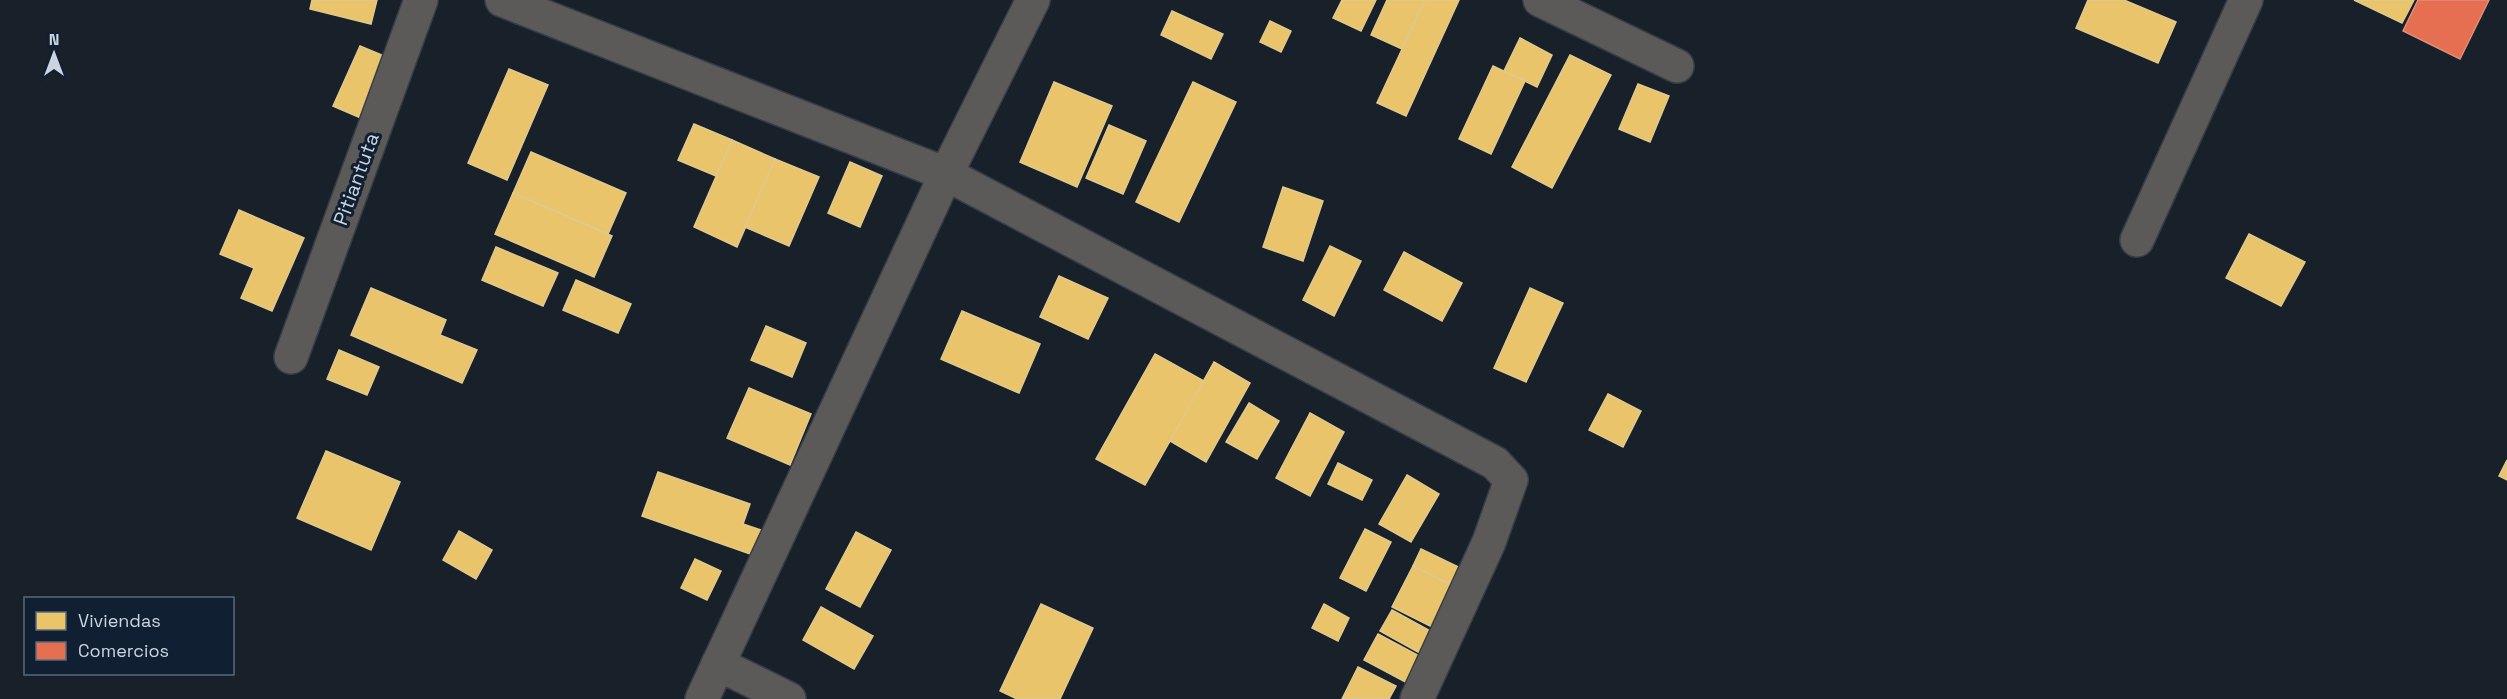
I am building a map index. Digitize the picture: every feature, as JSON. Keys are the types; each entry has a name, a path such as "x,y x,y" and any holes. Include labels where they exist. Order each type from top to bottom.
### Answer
{"street":[{"name":"Pitiantuta","path":"291,357 420,0"},
{"path":"502,0 946,174 1495,463 1511,480 1489,542 1417,699"},
{"path":"702,699 946,174 1033,0"},
{"path":"1540,0 1677,66"},
{"path":"2137,240 2246,0"},
{"path":"718,664 789,699"}],"building: Viviendas":[{"path":"312,0 377,0 371,24 310,9"},
{"path":"1342,0 1376,0 1361,31 1333,18"},
{"path":"1387,0 1425,0 1402,49 1371,35"},
{"path":"1425,0 1459,0 1406,116 1377,103"},
{"path":"2088,0 2124,0 2176,22 2158,63 2076,28"},
{"path":"2354,0 2414,0 2402,23"},
{"path":"1172,11 1223,34 1211,59 1161,35"},
{"path":"1270,21 1291,31 1281,52 1260,42"},
{"path":"1520,38 1552,55 1537,87 1504,71"},
{"path":"360,46 396,61 370,122 333,106"},
{"path":"1570,55 1611,75 1552,188 1512,167"},
{"path":"1493,66 1525,81 1491,154 1459,139"},
{"path":"509,69 548,85 507,180 468,163"},
{"path":"1054,82 1112,106 1077,187 1020,162"},
{"path":"1193,82 1236,102 1179,222 1136,202"},
{"path":"1638,84 1669,96 1650,142 1619,129"},
{"path":"694,124 732,140 716,176 678,160"},
{"path":"1109,125 1146,141 1123,194 1086,178"},
{"path":"732,140 775,159 737,247 694,227"},
{"path":"531,152 626,193 608,234 513,193"},
{"path":"775,159 819,177 789,246 745,227"},
{"path":"850,162 882,176 860,227 828,213"},
{"path":"1283,187 1323,201 1303,261 1263,247"},
{"path":"513,193 612,236 594,277 495,234"},
{"path":"239,210 304,238 272,311 241,298 254,268 220,254"},
{"path":"2249,234 2305,262 2281,306 2226,278"},
{"path":"1330,246 1361,261 1334,316 1303,300"},
{"path":"496,247 558,273 543,306 482,280"},
{"path":"1404,252 1462,283 1442,321 1384,290"},
{"path":"1059,276 1108,298 1088,339 1040,317"},
{"path":"576,280 631,304 618,333 563,310"},
{"path":"371,288 446,320 440,335 477,350 462,383 351,335"},
{"path":"1530,288 1563,303 1526,382 1494,368"},
{"path":"962,311 1040,344 1019,393 941,359"},
{"path":"766,326 806,343 792,377 751,360"},
{"path":"339,350 379,367 367,395 327,379"},
{"path":"1155,354 1204,381 1145,485 1096,459"},
{"path":"1214,362 1250,383 1206,462 1170,441"},
{"path":"749,388 811,414 790,465 727,438"},
{"path":"1608,394 1641,411 1623,447 1589,430"},
{"path":"1249,403 1279,421 1257,459 1226,442"},
{"path":"1310,413 1344,432 1310,496 1276,478"},
{"path":"326,451 400,482 371,550 297,518"},
{"path":"2507,460 2507,480 2499,476"},
{"path":"1338,463 1372,480 1362,500 1328,484"},
{"path":"658,472 750,504 743,524 764,531 756,556 642,516"},
{"path":"1407,475 1439,494 1411,542 1379,524"},
{"path":"1365,529 1391,542 1366,591 1340,578"},
{"path":"459,531 492,550 476,579 443,560"},
{"path":"856,532 891,550 860,607 826,589"},
{"path":"1421,549 1469,572 1461,590 1413,566"},
{"path":"695,559 721,571 707,600 681,588"},
{"path":"1413,566 1461,590 1440,631 1392,607"},
{"path":"1041,604 1093,628 1060,699 1017,699 1000,691"},
{"path":"1324,604 1349,618 1338,641 1312,628"},
{"path":"821,607 873,636 854,669 803,640"},
{"path":"1392,610 1436,634 1425,656 1380,631"},
{"path":"1378,634 1425,659 1411,685 1364,660"},
{"path":"1358,667 1396,686 1389,699 1342,699"}],"building: Comercios":[{"path":"2418,0 2489,0 2460,59 2403,31"}]}
